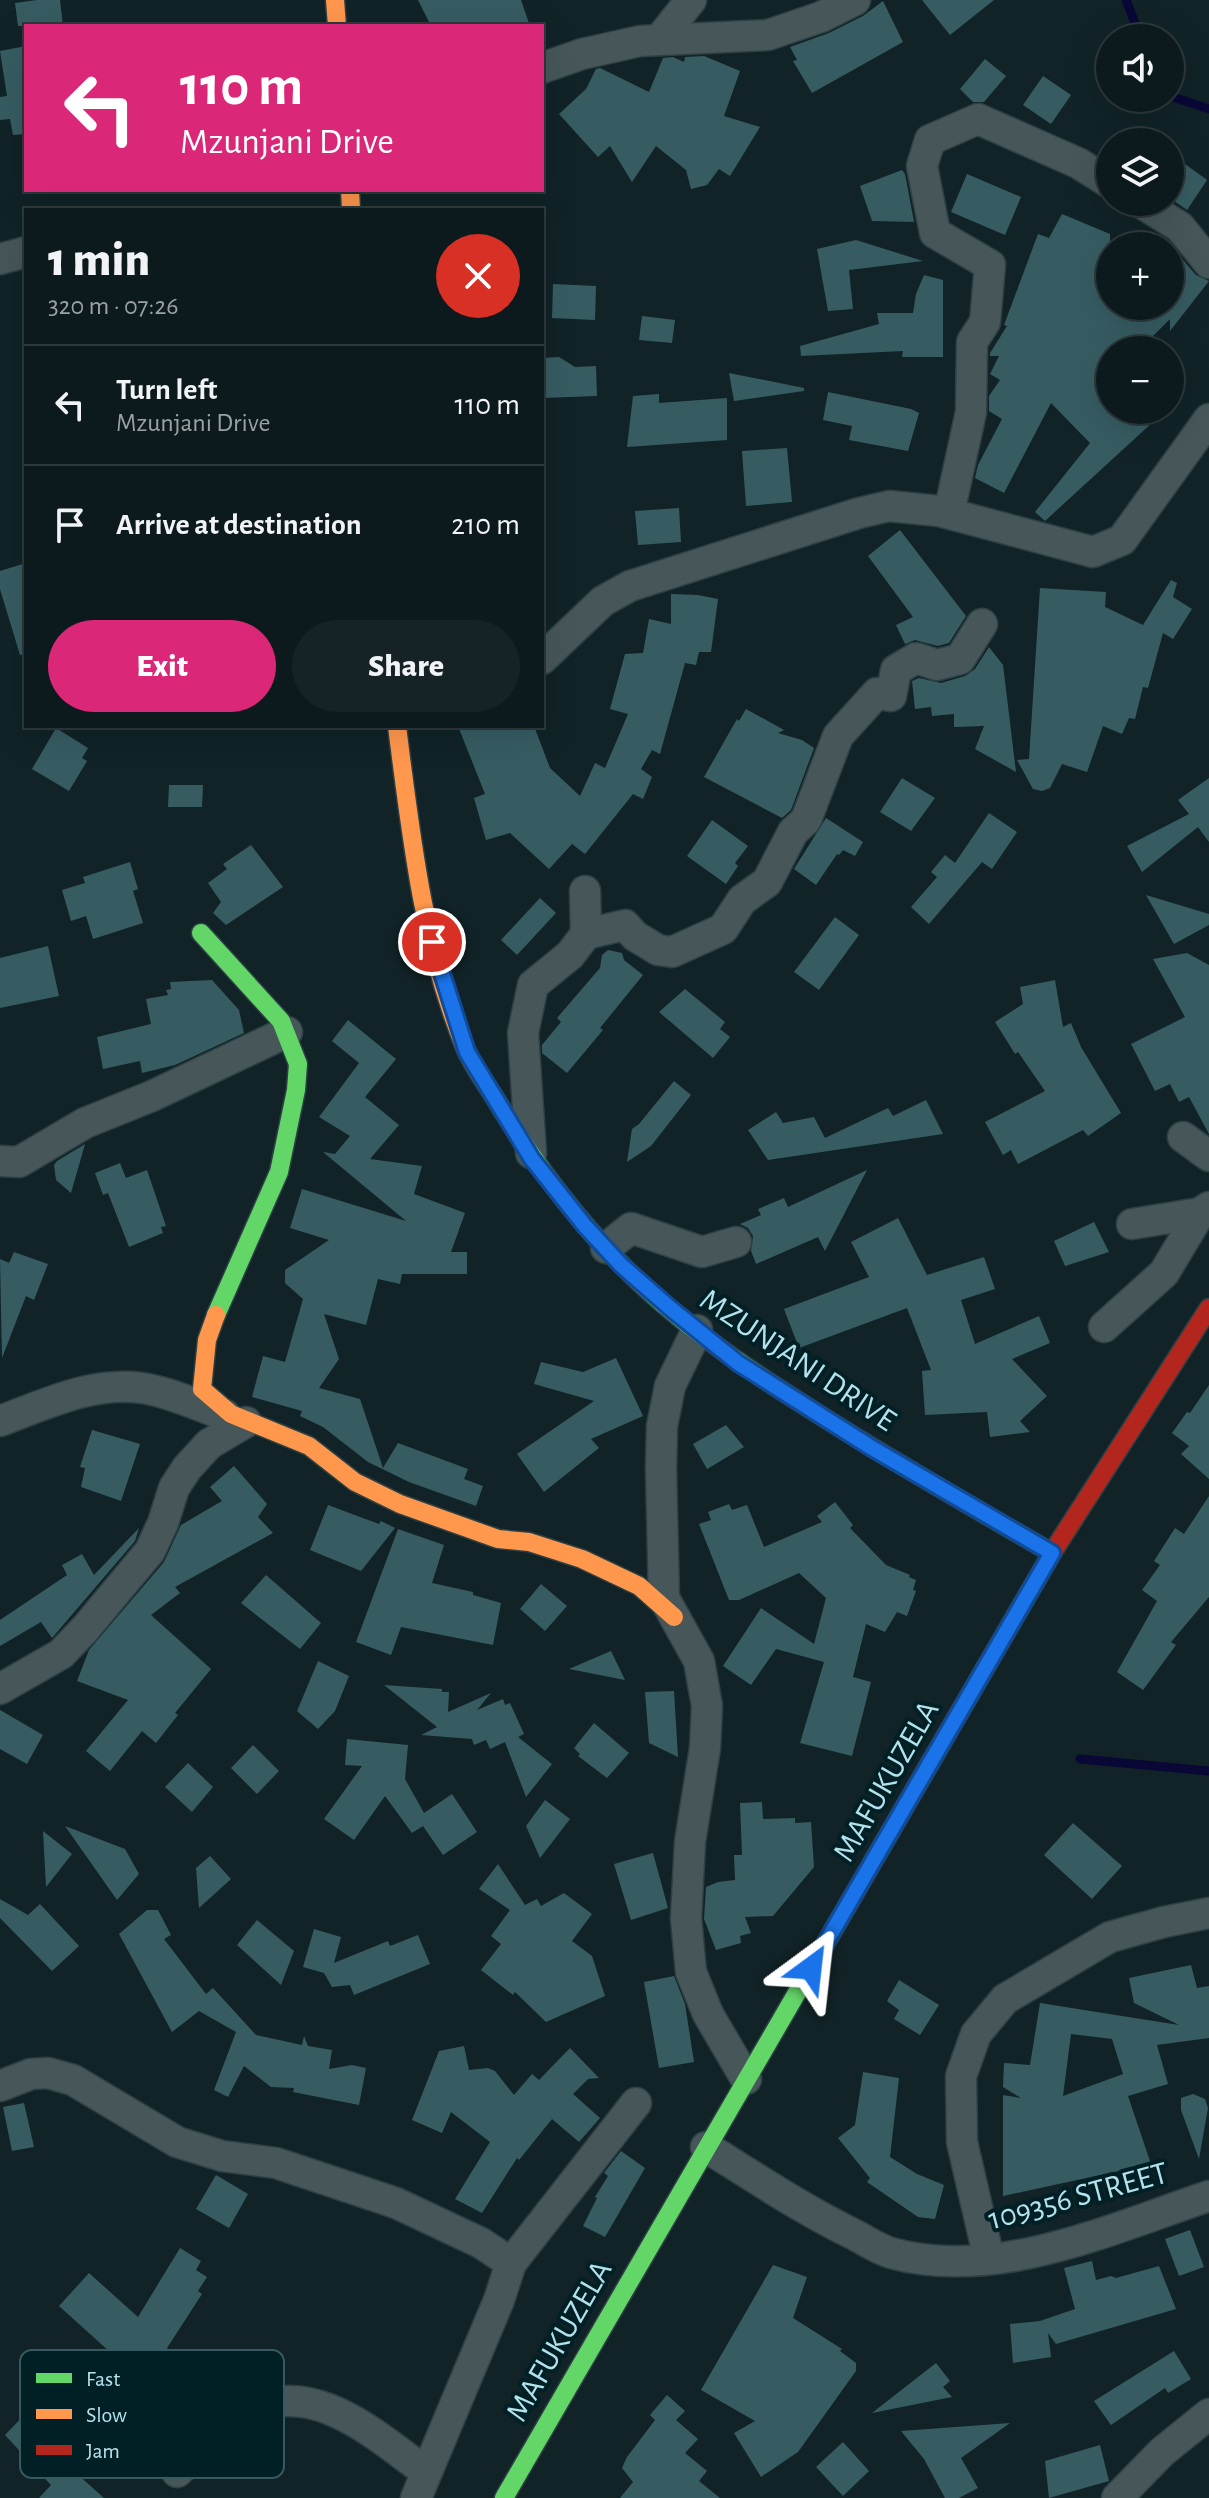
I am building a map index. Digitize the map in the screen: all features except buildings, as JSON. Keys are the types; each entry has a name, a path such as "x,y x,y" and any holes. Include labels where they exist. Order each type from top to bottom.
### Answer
{"main road":[{"path":"335,0 337,24"},
{"name":"MZUNJANI DRIVE","path":"397,728 415,871 438,966 467,1052 532,1159 621,1265 738,1363 859,1440 1052,1553"},
{"path":"201,933 281,1021 298,1064 296,1090 279,1172 226,1288 207,1340 202,1389 231,1414 309,1446 355,1482 400,1504 498,1539 541,1545 582,1559 639,1586 674,1617"},
{"name":"MAFUKUZELA","path":"504,2498 1052,1553 1209,1308"}],"street":[{"path":"659,40 691,0"},
{"path":"544,67 582,54 640,41 768,35 821,17 855,0"},
{"path":"949,513 971,412 972,342 985,322 990,265 935,233 922,166 930,140 978,119 1078,163 1096,174"},
{"path":"1162,216 1180,227 1209,263"},
{"path":"0,259 24,253"},
{"path":"544,657 603,601 630,586 889,506 949,513 1093,552 1122,540 1209,419"},
{"path":"586,934 625,925 635,936 658,950 672,952 723,929 742,900 767,882 793,832 806,820 838,736 877,693 891,696 896,670 916,658 937,665 960,659 982,624"},
{"path":"532,1159 523,1033 533,985 570,955 586,934 585,891"},
{"path":"0,1161 19,1162 85,1123 152,1096 287,1032"},
{"path":"1183,1137 1209,1156"},
{"path":"1132,1224 1205,1210"},
{"path":"1104,1327 1164,1273 1205,1210"},
{"path":"606,1248 631,1228 702,1252 736,1242"},
{"path":"697,1330 670,1386 662,1426 664,1598 699,1661 707,1706 705,1748 690,1842 686,1918 691,1972 708,2014 746,2079"},
{"path":"0,1421 72,1394 111,1386 145,1389 246,1422"},
{"path":"0,1689 61,1654 85,1629 150,1551 174,1488 187,1468 209,1444 246,1422"},
{"path":"989,2259 962,2142 961,2076 976,2034 1005,1999 1110,1937 1209,1913"},
{"path":"0,2086 31,2074 48,2073 73,2080 177,2142 222,2156 276,2163 396,2203 481,2243 511,2263"},
{"path":"284,2402 314,2404 353,2419 421,2485 499,2300 511,2263 636,2103"},
{"name":"109356 STREET","path":"706,2147 827,2222 889,2252 936,2260 989,2259 1024,2254 1081,2239 1209,2196"},
{"path":"1117,2498 1162,2452 1209,2414"}],"waterway":[{"path":"1126,0 1135,24"},
{"path":"1184,101 1209,109"},
{"path":"1080,1759 1209,1771"}],"traffic: fast":[{"path":"201,933 281,1021 298,1064 296,1090 279,1172 216,1315"},
{"path":"501,1108 570,1207 619,1262 663,1304 711,1342 841,1429 1052,1553"},
{"path":"504,2498 900,1815"}],"traffic: slow":[{"path":"335,0 337,24"},
{"path":"350,192 351,208"},
{"path":"397,728 421,891 439,971 466,1050 501,1108"},
{"path":"216,1315 207,1340 202,1389 231,1414 309,1446 355,1482 400,1504 498,1539 529,1542 582,1559 639,1586 674,1617"}],"traffic: jam":[{"path":"900,1815 1052,1553 1209,1308"}],"route":[{"path":"432,942 467,1052 532,1159 585,1226 621,1265 738,1363 872,1448 1052,1553 811,1968"}]}
